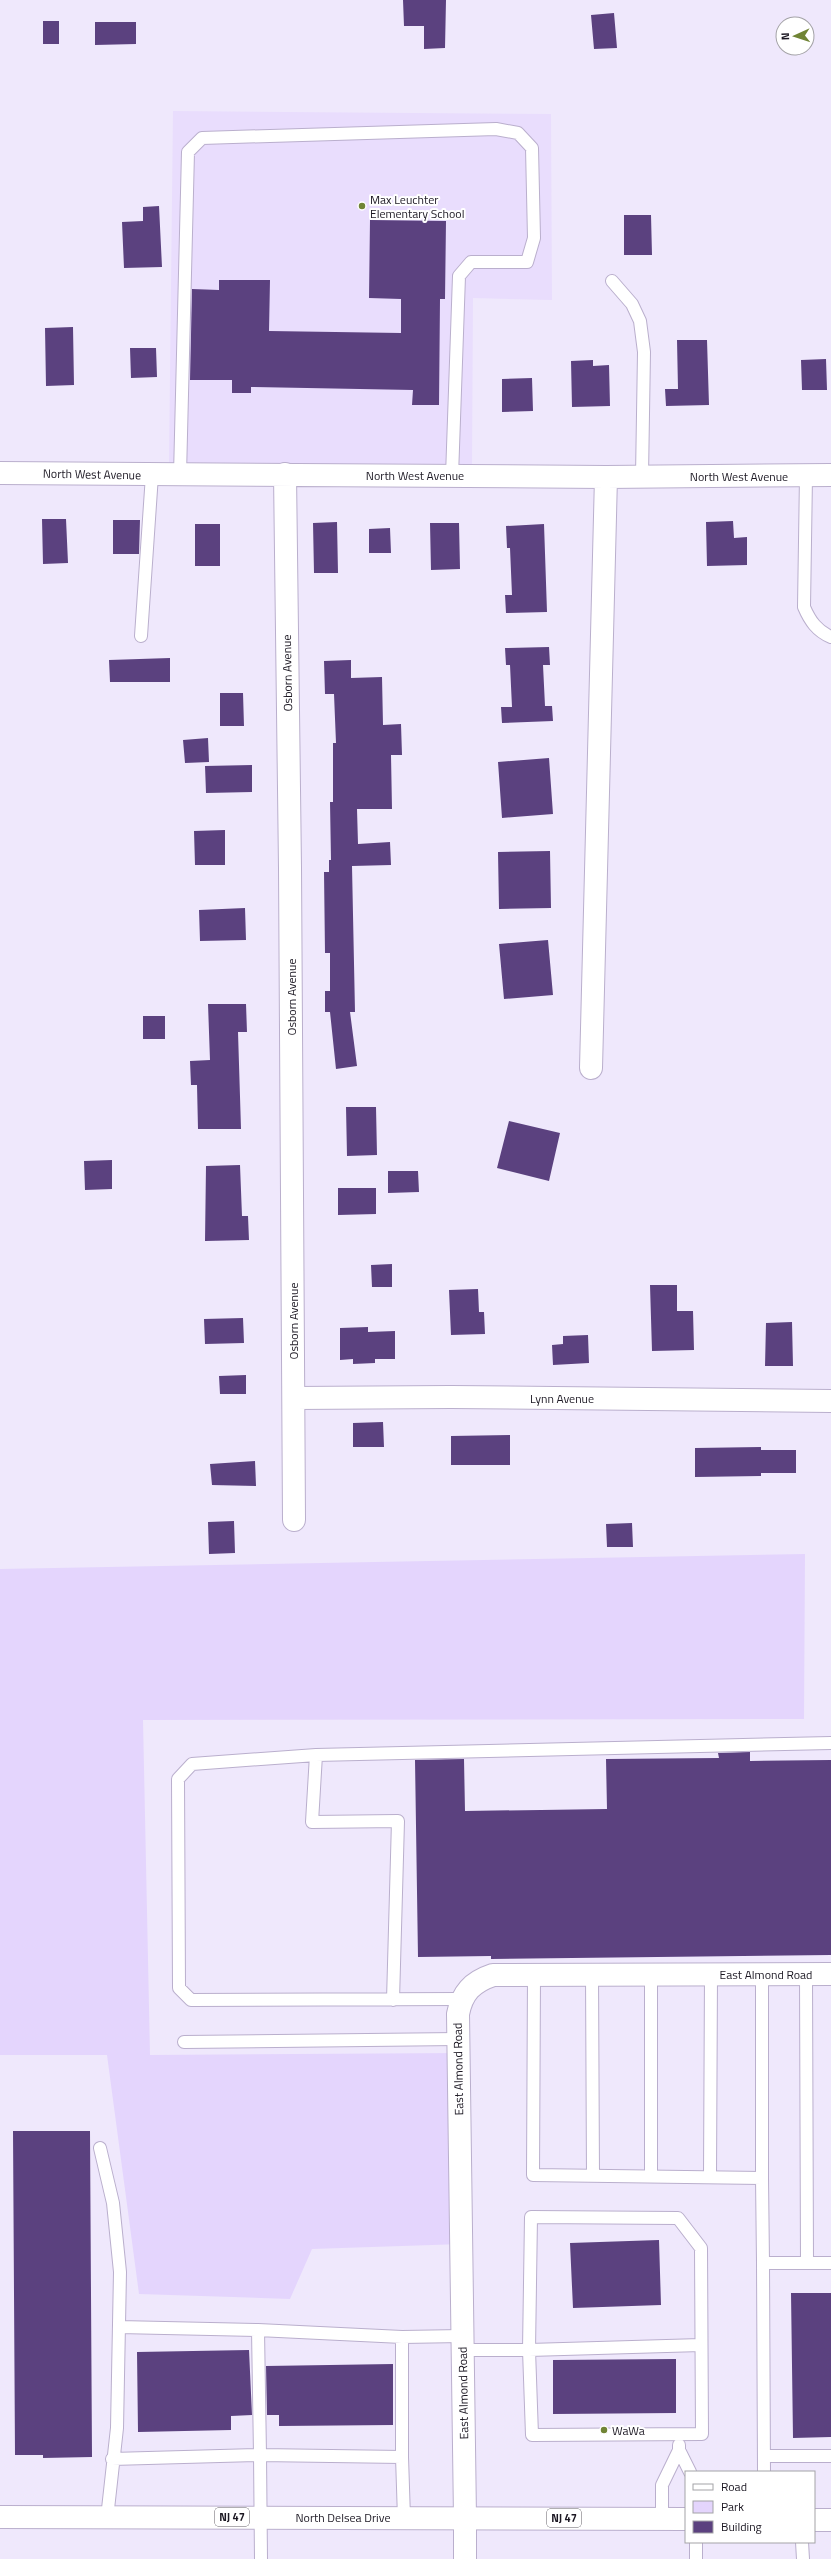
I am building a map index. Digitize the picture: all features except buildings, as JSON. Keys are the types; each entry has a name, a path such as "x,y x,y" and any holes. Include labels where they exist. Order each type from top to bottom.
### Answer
{"street":[{"name":"North West Avenue","path":"0,473 606,477 831,475"},
{"name":"Osborn Avenue","path":"285,474 294,1520"},
{"path":"591,1068 606,477"},
{"name":"Lynn Avenue","path":"294,1398 451,1397 831,1400"},
{"name":"East Almond Road","path":"465,2559 458,2039 458,2014 461,1999 470,1987 481,1979 493,1975 831,1974"},
{"name":"North Delsea Drive","path":"0,2517 685,2519"},
{"path":"815,2520 831,2520"}],"lane":[{"path":"180,475 188,152 202,138 496,129 518,133 532,148 534,238 527,262 471,262 459,276 452,476"},
{"path":"612,281 632,304 640,321 644,352 642,476"},
{"path":"141,636 152,475"},
{"path":"806,476 804,607 814,625 822,633 831,637"},
{"path":"461,1999 191,2000 179,1988 178,1779 192,1764 316,1755 831,1743"},
{"path":"316,1755 312,1822 398,1821 393,2000"},
{"path":"592,1974 593,2176"},
{"path":"651,1974 651,2177"},
{"path":"710,2178 711,1974"},
{"path":"762,1974 764,2471"},
{"path":"806,1974 808,2263"},
{"path":"534,1975 532,2175 762,2178"},
{"path":"184,2042 458,2039"},
{"path":"100,2148 113,2203 118,2256 119,2327 117,2428 112,2460 107,2518"},
{"path":"531,2217 678,2218 701,2248 702,2434 532,2434 529,2350 531,2217"},
{"path":"763,2263 831,2263"},
{"path":"119,2327 258,2330 402,2337 529,2350 701,2345"},
{"path":"258,2330 261,2559"},
{"path":"402,2337 402,2457 404,2518"},
{"path":"662,2519 662,2485 679,2450 679,2434"},
{"path":"679,2450 690,2471"},
{"path":"112,2460 260,2455 402,2457"},
{"path":"764,2456 831,2456"},
{"path":"696,2543 696,2559"},
{"path":"802,2543 803,2559"}],"shaded area":[{"name":"Max Leuchter Elementary School","path":"173,111 551,114 552,300 473,298 472,465 169,463"}],"green space":[{"path":"805,1554 804,1719 143,1720 150,2055 461,2053 462,2244 312,2249 290,2299 139,2294 107,2055 0,2055 0,1569"}],"place":[{"name":"Max Leuchter Elementary School","path":"362,206"},
{"name":"WaWa","path":"604,2430"}]}
